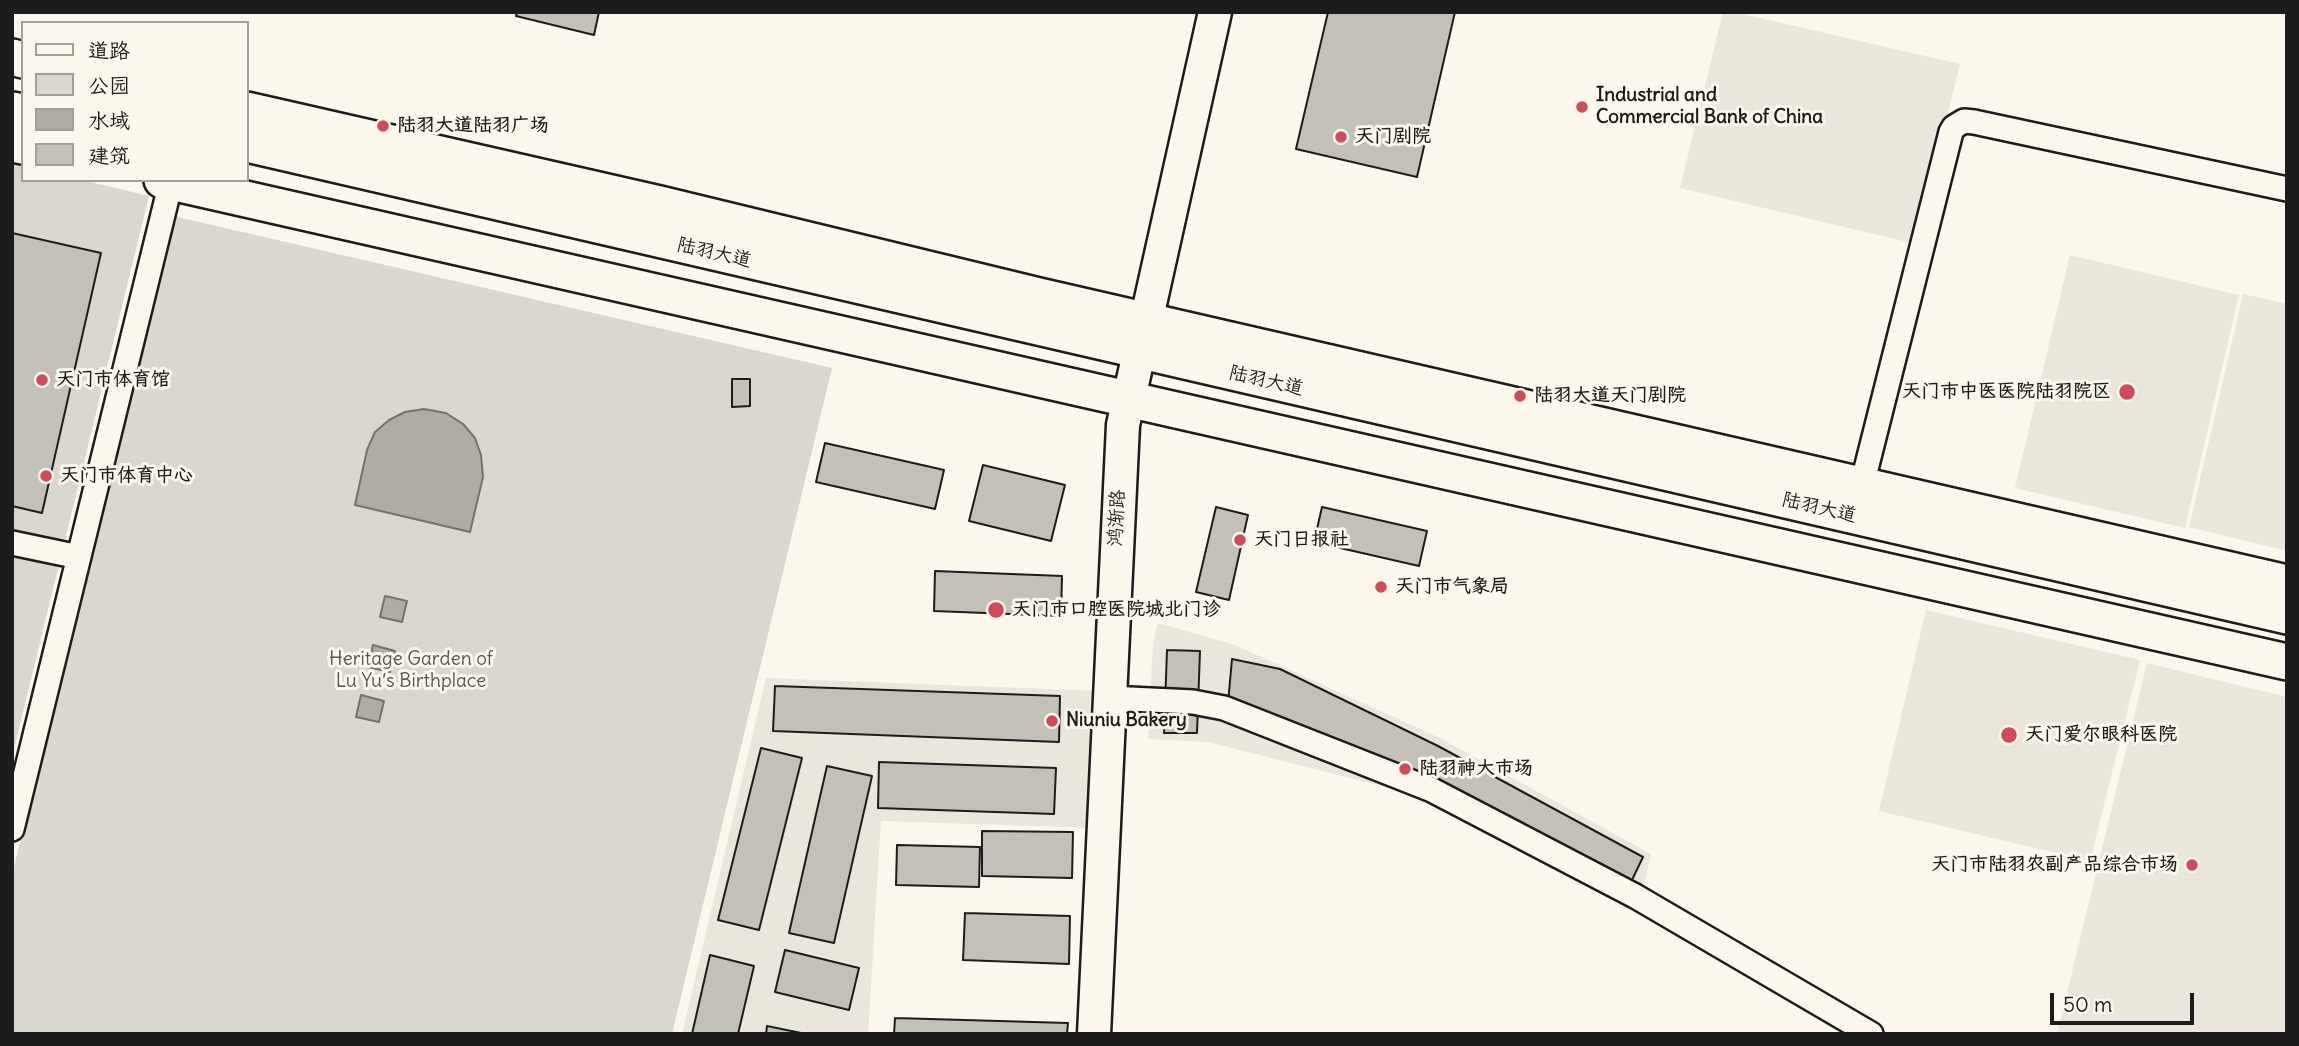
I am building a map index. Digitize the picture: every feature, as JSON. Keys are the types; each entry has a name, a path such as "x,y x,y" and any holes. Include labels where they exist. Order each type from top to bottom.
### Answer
{"main road":[{"path":"248,110 660,204 1040,296 1137,360 2287,662"},
{"path":"248,134 325,127"},
{"name":"陆羽大道","path":"248,144 1137,360 2287,634"},
{"name":"陆羽大道","path":"248,164 2287,615"},
{"path":"171,182 1051,384 1137,360 1862,485 2287,583"},
{"path":"423,204 472,251"}],"street":[{"name":"鸿渐路","path":"1094,1034 1121,448 1137,360 1216,12"},
{"path":"1862,485 1951,132 1955,127 1964,121 1975,122 2287,189"},
{"path":"12,829 79,558 167,182"},
{"path":"12,543 79,558"},
{"path":"1109,698 1211,705 1432,790 1635,895 1871,1034"}],"shaded area":[{"path":"1723,12 1734,12 1960,64 1916,244 1680,188"},
{"name":"天门市中医医院陆羽院区","path":"2070,255 2239,295 2185,528 2015,488"},
{"path":"2243,294 2287,304 2287,551 2189,527"},
{"name":"天门爱尔眼科医院","path":"1926,610 2140,660 2090,861 1879,811"},
{"name":"陆羽神大市场","path":"1158,623 1235,645 1438,737 1651,854 1639,907 1421,796 1208,742 1148,739 1153,644"},
{"name":"天门市陆羽农副产品综合市场","path":"2147,663 2287,697 2287,1034 2057,1034"},
{"path":"766,678 1100,691 1095,828 881,821 868,1034 682,1034"}],"green space":[{"name":"天门市体育中心","path":"12,164 21,166 21,182 90,182 149,196 12,757"},
{"name":"Heritage Garden of Lu Yu’s Birthplace","path":"173,216 832,368 672,1034 12,1034 12,875"}],"water":[{"path":"424,409 446,413 463,424 475,438 481,455 483,477 470,532 355,505 367,450 375,432 389,420 405,412"},
{"path":"385,596 407,601 402,622 380,617"},
{"path":"373,645 395,651 390,672 368,667"},
{"path":"361,695 384,701 379,722 356,717"}],"building":[{"path":"517,12 599,12 594,35 516,16"},
{"path":"1328,12 1455,12 1417,177 1296,149"},
{"name":"天门市体育馆","path":"12,233 101,253 42,513 12,506"},
{"path":"732,379 750,379 750,406 732,407"},
{"path":"825,443 944,470 935,509 816,482"},
{"path":"983,465 1065,485 1051,541 969,521"},
{"path":"1216,507 1248,515 1229,600 1196,592"},
{"path":"1322,507 1427,531 1419,566 1314,542"},
{"path":"935,571 1062,576 1061,616 934,611"},
{"path":"1167,650 1200,651 1197,733 1164,733"},
{"path":"1232,659 1280,669 1438,746 1643,857 1631,882 1228,703"},
{"path":"775,686 1060,696 1059,742 773,731"},
{"path":"761,748 802,758 759,930 718,920"},
{"path":"879,762 1056,768 1054,814 878,808"},
{"path":"827,766 872,776 834,943 789,933"},
{"path":"982,831 1073,832 1072,878 982,876"},
{"path":"897,845 980,847 979,887 896,885"},
{"path":"965,913 1070,916 1069,964 963,960"},
{"path":"785,950 859,968 849,1010 775,992"},
{"path":"710,955 754,966 738,1034 692,1034"},
{"path":"895,1018 1068,1023 1067,1034 894,1034"},
{"path":"767,1026 806,1034 766,1034"}],"place":[{"name":"Industrial and Commercial Bank of China","path":"1582,107"},
{"name":"陆羽大道陆羽广场","path":"383,126"},
{"name":"天门剧院","path":"1341,137"},
{"name":"天门市体育馆","path":"42,380"},
{"name":"天门市中医医院陆羽院区","path":"2127,392"},
{"name":"陆羽大道天门剧院","path":"1520,396"},
{"name":"天门市体育中心","path":"46,476"},
{"name":"天门日报社","path":"1240,540"},
{"name":"天门市气象局","path":"1381,587"},
{"name":"天门市口腔医院城北门诊","path":"996,610"},
{"name":"Niuniu Bakery","path":"1052,721"},
{"name":"天门爱尔眼科医院","path":"2009,735"},
{"name":"陆羽神大市场","path":"1405,769"},
{"name":"天门市陆羽农副产品综合市场","path":"2192,865"}]}
